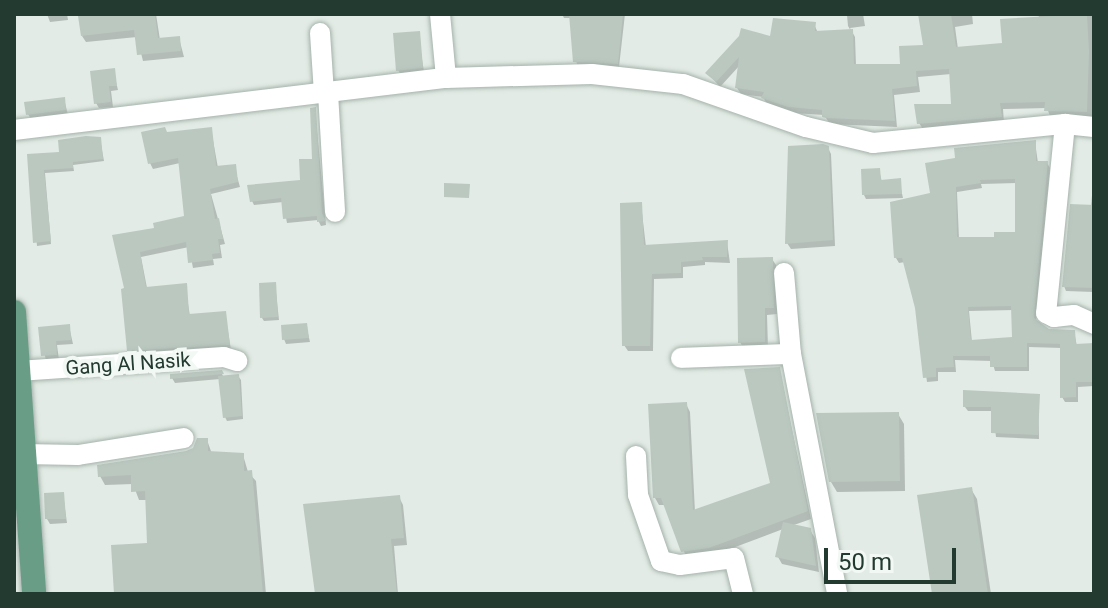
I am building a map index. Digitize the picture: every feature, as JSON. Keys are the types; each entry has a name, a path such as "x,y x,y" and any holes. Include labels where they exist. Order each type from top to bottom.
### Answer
{"main road":[{"path":"14,312 34,594"}],"street":[{"path":"440,14 446,78"},
{"path":"320,33 335,212"},
{"path":"14,130 446,78 592,74 683,84 806,127 873,143 1065,124 1094,127"},
{"path":"1065,124 1046,313 1054,317 1074,315 1094,324"},
{"path":"784,273 791,354 837,594"},
{"path":"681,358 791,354"},
{"name":"Gang Al Nasik","path":"18,371 224,357 237,361"},
{"path":"22,454 90,453 184,438"},
{"path":"636,456 638,495 661,561 671,566 734,558 743,594"}],"building":[{"path":"155,14 158,38 180,36 181,51 137,55 134,30 81,36 78,16"},
{"path":"569,14 623,14 618,64 573,62"},
{"path":"918,14 951,14 956,47 1002,43 1000,19 1087,14 1087,112 1044,111 1045,102 1000,103 1002,117 917,124 914,104 951,104 949,69 916,71 917,86 892,89 895,121 826,118 822,117 822,110 788,107 761,98 764,92 735,88 739,57 716,82 705,73 739,36 741,28 770,36 773,18 816,22 815,31 853,29 854,64 900,64 899,46 923,45"},
{"path":"420,31 423,68 396,71 393,33"},
{"path":"115,68 117,86 109,86 111,102 94,104 90,71"},
{"path":"65,97 66,110 26,115 24,102"},
{"path":"316,107 322,213 326,221 317,222 317,216 283,219 281,198 250,202 247,185 300,180 299,159 312,159 310,108"},
{"path":"165,127 167,132 212,127 216,166 236,164 238,182 210,189 215,219 219,218 223,239 218,239 220,253 212,254 213,260 188,263 186,242 140,252 146,287 187,283 189,314 226,311 230,345 127,351 121,289 124,288 112,235 154,228 153,223 184,216 178,158 148,164 141,132"},
{"path":"101,137 103,159 73,162 73,168 44,170 51,241 33,243 27,154 59,152 58,140"},
{"path":"1036,140 1036,161 1048,161 1034,318 1049,329 1075,330 1076,344 1094,343 1094,382 1076,382 1076,397 1060,398 1060,344 1027,343 1027,367 990,367 990,356 953,356 954,367 936,368 936,377 923,378 915,308 902,258 894,258 890,202 930,193 925,163 955,158 954,148","holes":["1015,179 1015,232 994,232 994,237 957,237 956,187 981,183 980,180","1011,306 1012,337 971,340 968,307"]},
{"path":"788,146 829,146 833,240 785,244"},
{"path":"880,168 881,180 901,178 902,194 862,195 861,169"},
{"path":"444,183 470,184 469,198 444,197"},
{"path":"642,202 644,245 728,240 727,257 702,257 703,260 681,262 681,273 652,274 650,346 622,346 620,203"},
{"path":"1070,204 1094,205 1094,288 1062,287"},
{"path":"773,257 774,308 765,308 765,342 738,343 737,258"},
{"path":"276,282 278,317 260,318 259,283"},
{"path":"307,323 309,338 282,340 281,325"},
{"path":"70,324 71,340 56,341 57,355 41,356 38,327"},
{"path":"780,367 808,511 709,548 681,552 661,498 653,498 648,404 687,402 693,510 770,483 744,369"},
{"path":"222,370 224,374 170,379 170,374"},
{"path":"239,374 242,416 223,418 218,376"},
{"path":"963,390 1040,394 1038,435 991,433 991,407 963,407"},
{"path":"899,412 900,481 829,482 816,413"},
{"path":"197,438 208,438 208,451 244,453 244,471 252,470 263,594 114,594 111,545 147,543 145,491 131,492 131,475 98,477 97,465 186,451 193,448"},
{"path":"972,487 988,594 932,594 917,495"},
{"path":"64,492 66,519 45,519 44,493"},
{"path":"400,495 404,538 391,539 397,594 315,594 303,504"},
{"path":"783,522 811,528 816,566 775,557"}]}
